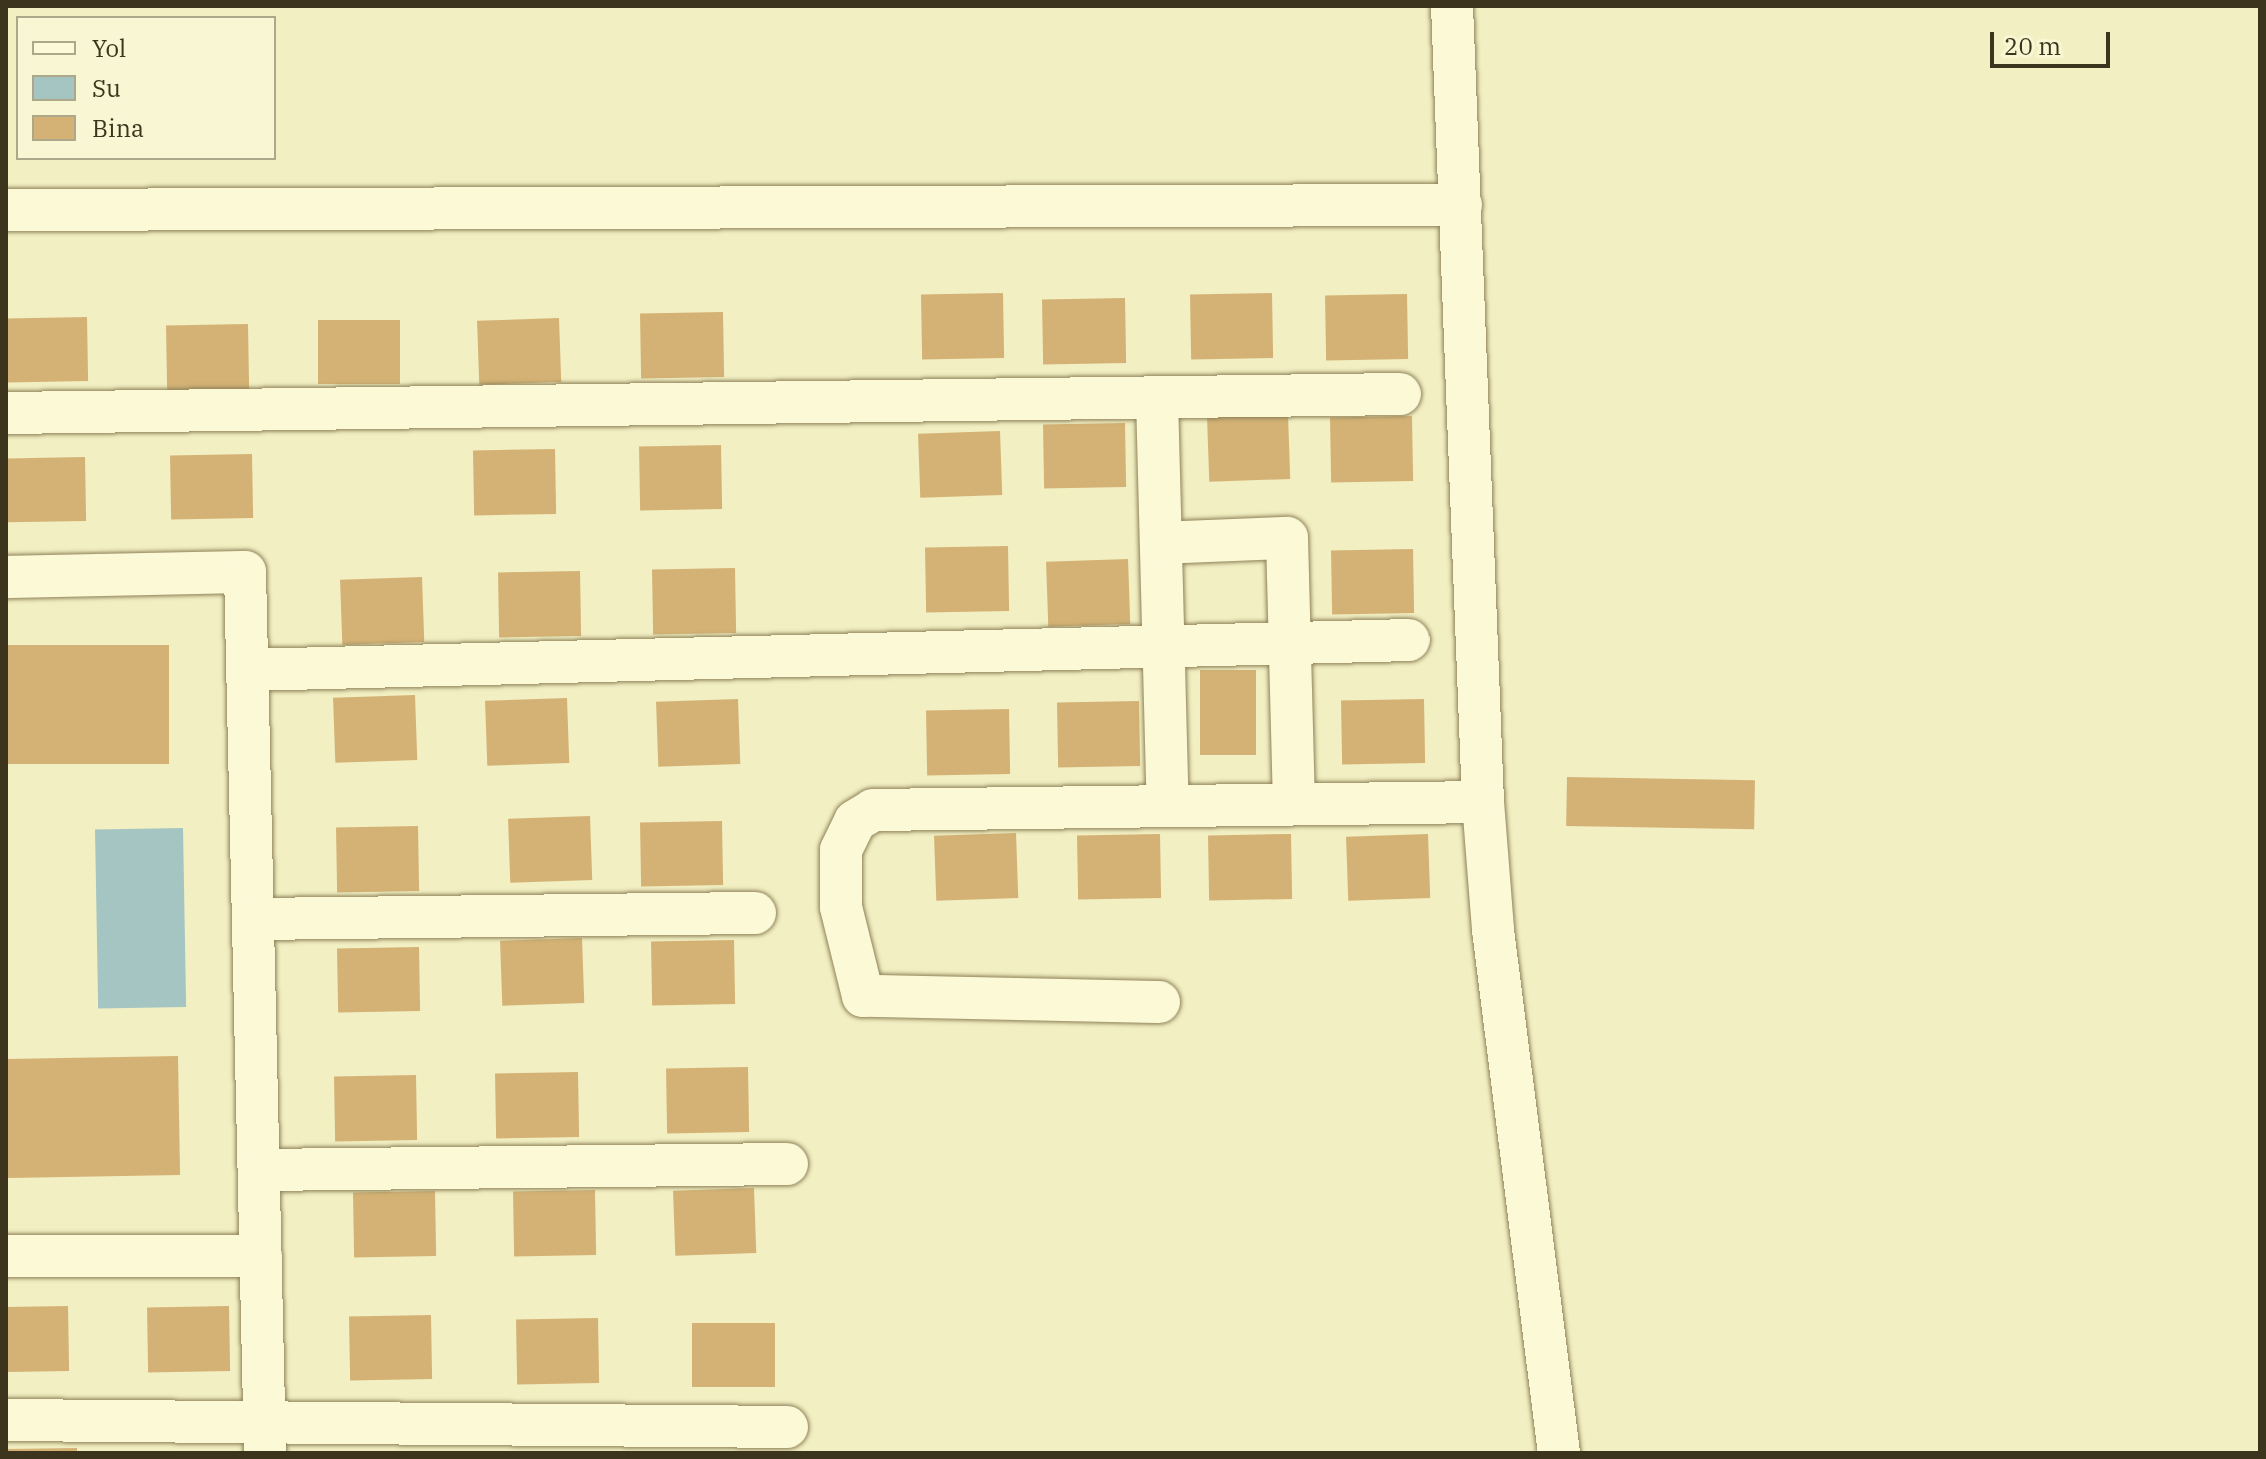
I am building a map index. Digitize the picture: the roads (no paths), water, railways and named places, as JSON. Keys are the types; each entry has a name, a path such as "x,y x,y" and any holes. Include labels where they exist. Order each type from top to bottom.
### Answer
{"street":[{"path":"1452,6 1483,802 1493,930 1559,1453"},
{"path":"6,210 1461,205"},
{"path":"6,413 1400,394"},
{"path":"1157,398 1168,805"},
{"path":"1161,543 1287,538 1294,802"},
{"path":"6,577 245,572 265,1438"},
{"path":"249,670 1409,640"},
{"path":"1159,1002 863,996 841,907 841,850 855,821 873,810 1294,802 1483,802"},
{"path":"254,919 755,913"},
{"path":"259,1170 787,1164"},
{"path":"6,1256 261,1256"},
{"path":"6,1420 265,1438 787,1427"}],"water":[{"path":"183,828 186,1007 98,1009 95,830"}]}
